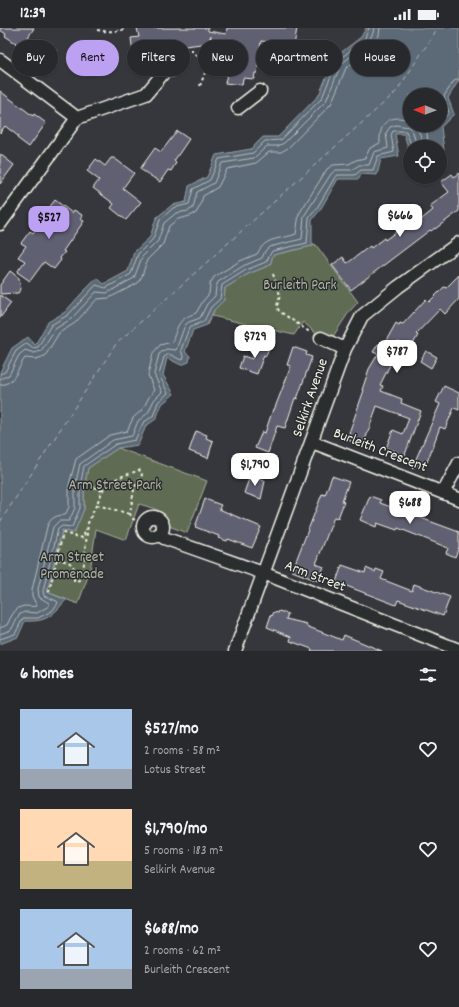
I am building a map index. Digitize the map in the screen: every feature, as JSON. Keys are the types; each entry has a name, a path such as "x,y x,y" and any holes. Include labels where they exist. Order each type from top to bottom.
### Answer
{"street":[{"path":"0,60 77,118"},
{"path":"0,224 77,118 146,94 162,76"},
{"path":"238,108 260,91"},
{"name":"Selkirk Avenue","path":"235,651 345,349 362,316 398,287 459,244"},
{"path":"321,338 345,349"},
{"name":"Burleith Crescent","path":"312,442 459,499"},
{"path":"443,493 459,463"},
{"name":"Arm Street","path":"144,523 144,532 147,535 156,536 159,534 164,538 263,574 459,650"}],"path":[{"path":"97,30 107,32 127,28"},
{"path":"210,40 211,35"},
{"path":"192,49 192,52 198,55"},
{"path":"200,86 204,76"},
{"path":"273,274 280,295 277,306 279,311 302,328 321,338"},
{"path":"49,592 63,533 83,538 90,517 107,484 139,470 141,471 142,475 134,489 130,514 133,519 144,523"},
{"path":"94,487 103,491"},
{"path":"96,505 130,514"},
{"path":"57,559 73,564 75,570 74,581 80,580 83,573 87,528"}],"green space":[{"name":"Burleith Park","path":"316,245 358,302 349,312 332,338 319,336 303,322 294,335 212,316 214,310 224,300 225,288 248,274 270,265 273,255"},
{"name":"Arm Street Park","path":"118,448 207,481 187,533 169,526 166,517 158,511 139,504 126,540 96,529 90,571 78,604 47,592 62,530 74,532 84,509 84,488 88,468"}],"water":[{"path":"366,28 459,28 459,80 448,98 454,114 447,121 447,88 403,88 403,132 442,132 443,140 406,140 404,134 395,134 399,156 381,159 377,175 361,174 359,179 338,179 320,210 312,220 312,243 316,245 273,255 270,265 248,274 225,288 224,300 214,310 207,325 193,330 185,352 190,356 189,362 181,365 167,358 163,375 174,394 162,404 156,419 146,426 138,445 118,448 88,468 84,488 84,509 74,533 62,530 47,592 66,600 53,614 48,617 39,620 25,621 18,637 0,644 0,372 12,348 28,337 35,345 48,322 65,312 97,278 104,284 128,271 134,252 150,237 156,218 172,205 186,202 189,186 207,177 216,155 251,149 263,137 278,137 319,95 327,76 342,76 342,52 350,46 350,76 410,76 410,40 357,40 361,37"}],"building":[{"path":"0,28 34,28 26,40 12,41 5,36 6,34 0,30"},
{"path":"137,28 208,28 208,31 226,34 227,28 297,28 295,40 256,40 256,73 254,79 243,78 242,85 225,83 227,76 248,76 248,40 198,40 198,44 190,45 190,40 131,40 131,38 139,37"},
{"path":"0,91 33,116 34,114 46,123 29,147 5,126 0,133"},
{"path":"177,131 189,139 174,161 176,163 171,171 168,170 160,182 140,169 155,148 161,152"},
{"path":"0,154 14,165 0,184"},
{"path":"111,158 114,158 134,173 123,188 141,202 126,220 111,208 114,204 93,188 99,180 87,171 96,159 105,166"},
{"path":"459,173 459,211 435,229 430,230 351,290 332,265 343,257 347,263 349,262 370,246 371,248 384,238 385,240 408,223 412,227 433,210 430,206 449,192 443,184 447,184 447,178 452,174 454,177"},
{"path":"55,200 72,213 74,210 82,215 80,219 84,221 63,251 65,252 60,258 61,260 54,269 44,262 30,281 17,272 25,261 18,257 26,246 21,243 30,231 33,233 50,210 48,209"},
{"path":"10,271 19,278 21,289 18,293 0,294 0,285"},
{"path":"459,275 459,299 445,314 440,309 416,334 418,335 411,348 398,342 389,359 392,361 380,385 383,386 381,391 402,399 401,403 421,411 403,460 395,457 397,452 386,448 393,430 403,434 409,418 377,406 363,446 348,440 369,369 378,354 373,352 378,344 383,346 396,323 399,325 400,323 403,324 426,299 429,302"},
{"path":"0,295 11,303 0,318"},
{"path":"257,343 269,347 266,356 264,355 257,374 239,368 243,356 252,359"},
{"path":"293,347 307,352 306,355 312,357 297,399 295,398 285,428 277,426 268,453 255,448 262,432 265,433 273,409 274,410 291,366 287,365"},
{"path":"426,351 437,357 431,368 420,361"},
{"path":"444,386 459,393 459,410 454,408 445,429 440,427 427,462 412,468 440,404 436,402"},
{"path":"196,431 207,435 206,438 213,441 208,458 189,451"},
{"path":"250,476 265,481 261,499 244,493"},
{"path":"332,476 349,482 338,518 334,517 316,564 324,567 318,581 292,571 322,494 325,495"},
{"path":"370,496 381,500 380,503 459,532 459,547 455,557 446,553 448,548 398,528 397,530 377,523 376,527 360,520"},
{"path":"205,499 221,505 219,509 261,527 252,548 228,539 227,541 218,538 219,536 195,527"},
{"path":"342,565 365,573 366,568 375,572 376,569 384,572 381,579 412,591 414,584 450,597 443,616 398,600 396,605 336,582"},
{"path":"279,611 288,614 286,619 307,624 306,626 342,640 344,635 382,651 311,651 312,649 290,641 291,637 267,627 271,615 272,616 274,612 278,613"}],"ferry route":[{"path":"0,522 116,344 396,92 438,28"}],"park label":[{"name":"Arm Street Promenade","path":"72,566"}]}
